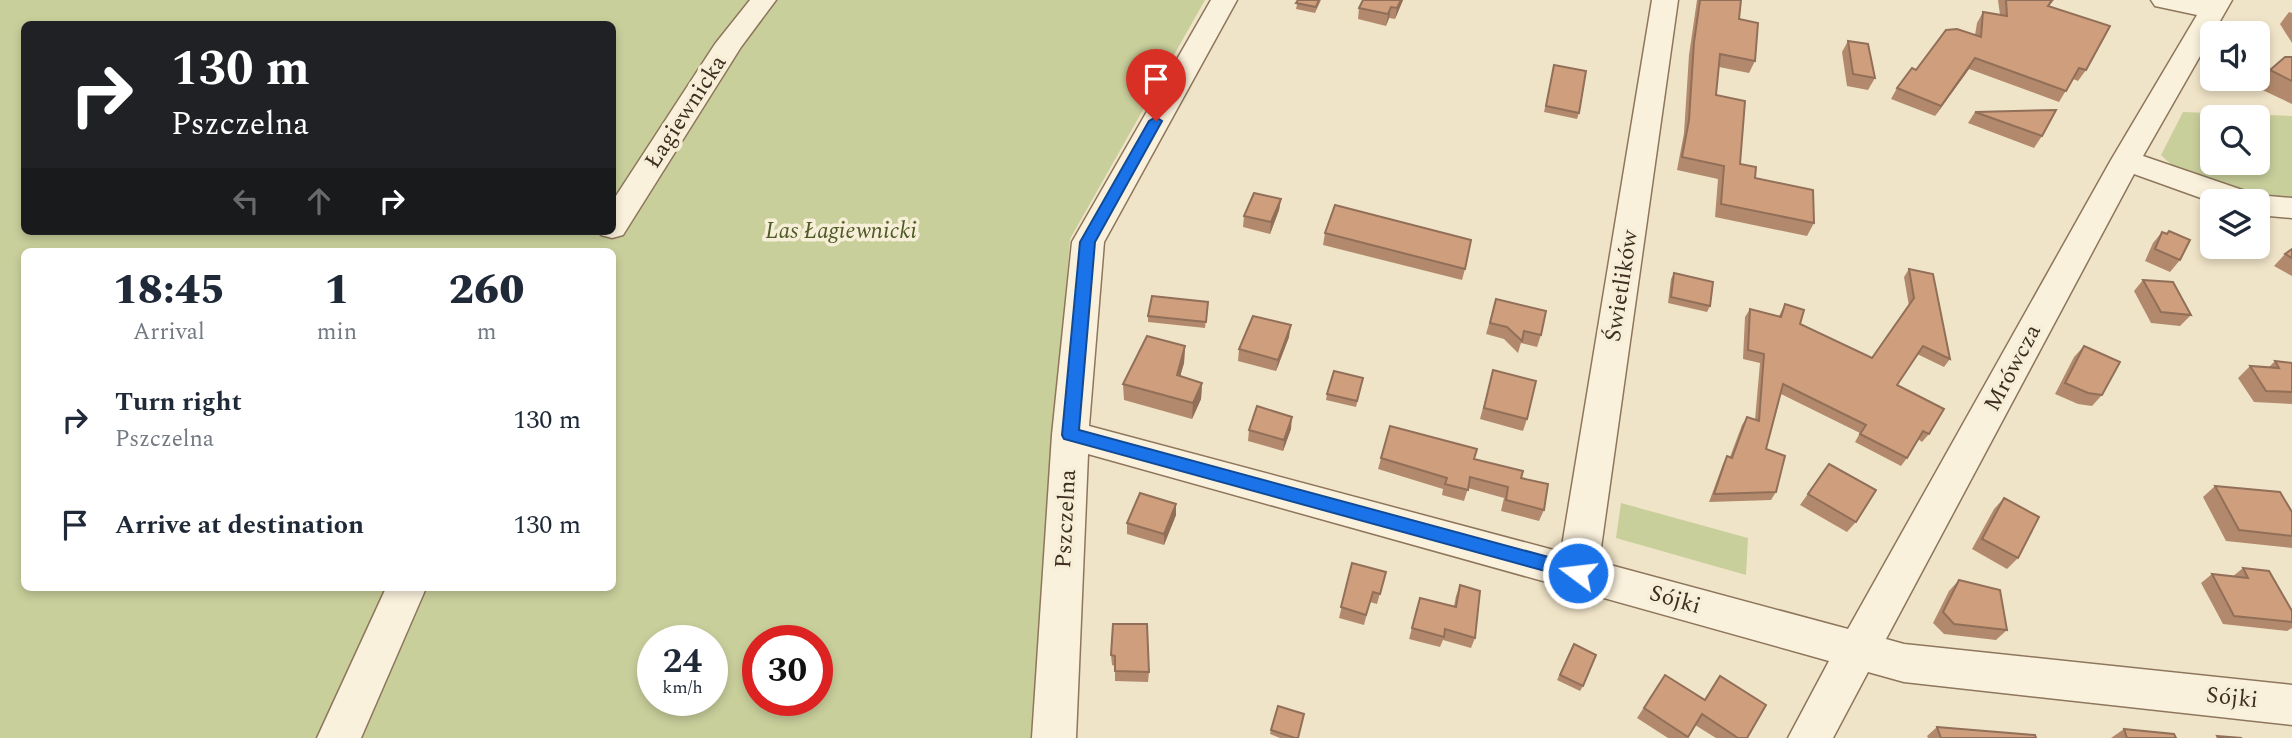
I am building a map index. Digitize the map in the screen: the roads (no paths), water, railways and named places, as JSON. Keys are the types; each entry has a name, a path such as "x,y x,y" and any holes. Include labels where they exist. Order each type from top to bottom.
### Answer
{"street":[{"name":"Łagiewnicka","path":"616,221 729,44 763,0"},
{"name":"Pszczelna","path":"1054,738 1070,435 1087,242 1224,0"},
{"name":"Świetlików","path":"1578,573 1665,0"},
{"path":"2164,0 2216,5"},
{"name":"Mrówcza","path":"1810,738 2126,159 2216,5"},
{"path":"2126,159 2203,189"},
{"path":"2270,206 2292,208"},
{"name":"Sójki","path":"1070,435 1904,663 2292,705"},
{"path":"339,738 405,591"}],"park label":[{"name":"Las Łagiewnicki","path":"841,231"}]}
